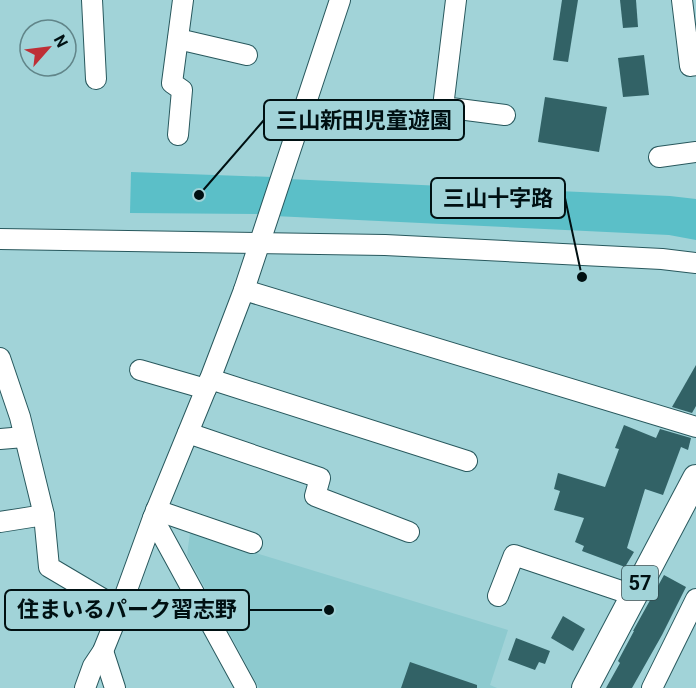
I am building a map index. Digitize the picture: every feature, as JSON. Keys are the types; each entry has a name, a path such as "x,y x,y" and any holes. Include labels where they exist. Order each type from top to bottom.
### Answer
{"main road":[{"name":"57","path":"585,688 696,478"}],"street":[{"path":"92,0 96,79"},
{"path":"178,135 182,90 172,83 183,0"},
{"path":"85,688 120,609 244,290 340,0"},
{"path":"456,0 443,108 505,116"},
{"path":"682,0 690,66 696,65"},
{"path":"178,39 247,55"},
{"path":"659,157 696,152"},
{"path":"0,239 385,245 662,259 696,263"},
{"path":"244,290 696,427"},
{"path":"0,358 20,417 44,515 49,567 120,609"},
{"path":"140,370 208,384 467,461"},
{"path":"188,433 320,478 315,496 409,531"},
{"path":"0,439 24,437"},
{"path":"155,514 252,543"},
{"path":"155,514 246,688"},
{"path":"0,522 44,515"},
{"path":"498,596 514,555 633,595"},
{"path":"652,688 696,599"},
{"path":"103,651 115,688"}],"shaded area":[{"path":"131,172 272,177 262,214 130,213"},
{"path":"288,179 696,199 696,240 669,235 274,216"},
{"path":"190,533 508,630 490,685 497,688 259,688 187,555"}],"building":[{"path":"562,0 578,0 568,62 553,60"},
{"path":"620,0 636,0 638,27 623,28"},
{"path":"644,55 649,95 623,97 618,58"},
{"path":"545,97 607,107 599,152 538,142"},
{"path":"696,365 696,406 692,413 672,407"},
{"path":"624,425 656,438 660,429 691,438 688,450 681,447 663,495 645,489 627,548 634,552 625,567 582,551 584,546 575,542 584,518 554,510 560,491 554,489 558,473 605,487 619,449 615,448"},
{"path":"664,575 686,587 662,635 632,688 606,688 620,663 618,661 633,631"},
{"path":"563,616 585,629 573,651 551,638"},
{"path":"516,638 550,651 545,664 539,662 535,670 508,660"},
{"path":"410,662 477,685 477,688 401,688"}],"place":[{"name":"三山新田児童遊園","path":"199,195"},
{"name":"三山十字路","path":"582,277"},
{"name":"住まいるパーク習志野","path":"329,610"}]}
